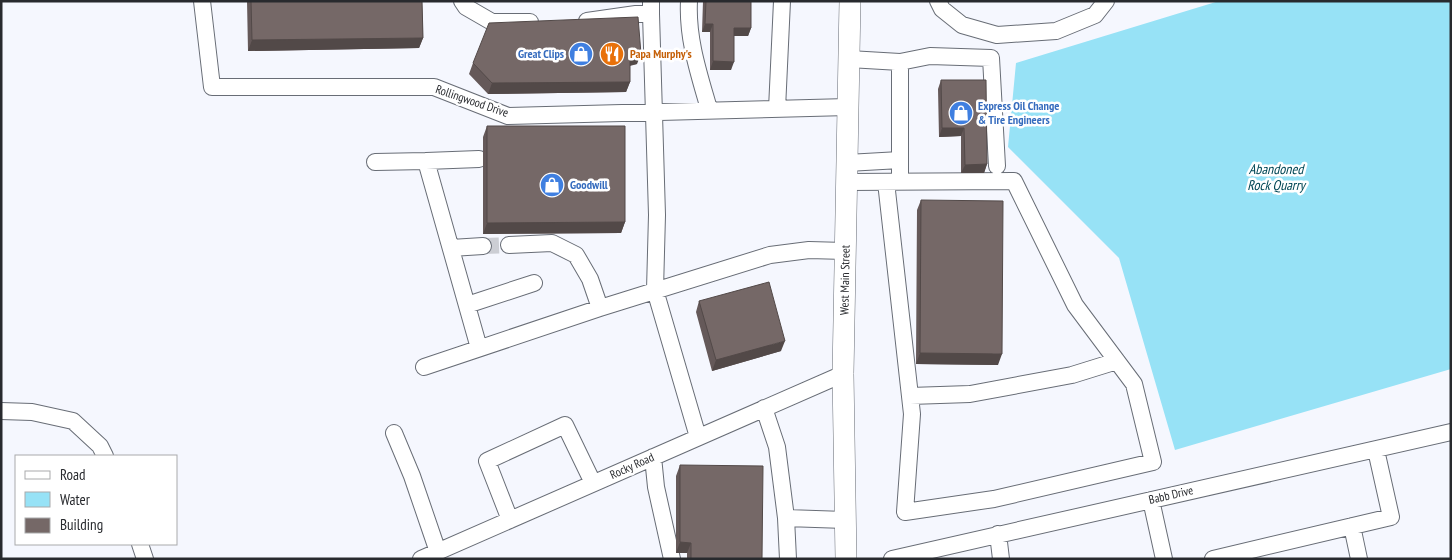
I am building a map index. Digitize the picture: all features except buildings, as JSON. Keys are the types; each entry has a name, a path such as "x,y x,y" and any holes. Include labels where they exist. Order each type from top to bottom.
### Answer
{"main road":[{"name":"West Main Street","path":"846,559 843,374 850,1"}],"street":[{"name":"Rollingwood Drive","path":"202,1 212,87 434,87 508,116 709,109 848,107"},
{"path":"462,1 466,7 492,22 549,22"},
{"path":"689,1 688,17 691,43 709,109"},
{"path":"777,109 782,1"},
{"path":"938,1 942,9 962,26 997,35 1056,31 1095,15 1106,1"},
{"path":"568,22 651,8 657,215 655,290 698,437"},
{"path":"849,59 900,62 930,56 991,58 997,166"},
{"path":"847,172 893,182 1014,181 1075,305 1134,384 1153,462 994,499 905,512 912,414 893,182 900,160 900,62"},
{"path":"375,162 479,159"},
{"path":"847,172 900,160"},
{"path":"426,161 479,348"},
{"path":"509,245 552,243 576,255 590,279 600,308"},
{"path":"451,248 483,246"},
{"path":"424,367 655,290 770,255 809,250 845,251"},
{"path":"467,305 534,283"},
{"path":"910,396 970,394 1072,375 1117,361"},
{"name":"Rocky Road","path":"421,559 843,374"},
{"path":"764,408 777,447 786,518 788,559"},
{"path":"1,411 32,412 73,421 100,446 104,455"},
{"path":"510,520 487,461 565,425 593,483"},
{"name":"Babb Drive","path":"892,559 1451,432"},
{"path":"394,433 412,476 438,552"},
{"path":"1213,559 1391,517 1376,450"},
{"path":"653,457 656,487 672,559"},
{"path":"1150,500 1164,559"},
{"path":"786,518 845,520"},
{"path":"1352,526 1359,559"},
{"path":"998,534 1001,559"},
{"path":"140,545 146,559"}],"water":[{"name":"Abandoned Rock Quarry","path":"1219,1 1451,1 1451,369 1175,450 1119,258 1008,147 1016,63"}],"tunnel":[{"path":"483,246 509,245"}],"place":[{"name":"Great Clips","path":"581,54"},
{"name":"Papa Murphy's","path":"612,54"},
{"name":"Express Oil Change & Tire Engineers","path":"961,113"},
{"name":"Goodwill","path":"552,185"}]}
